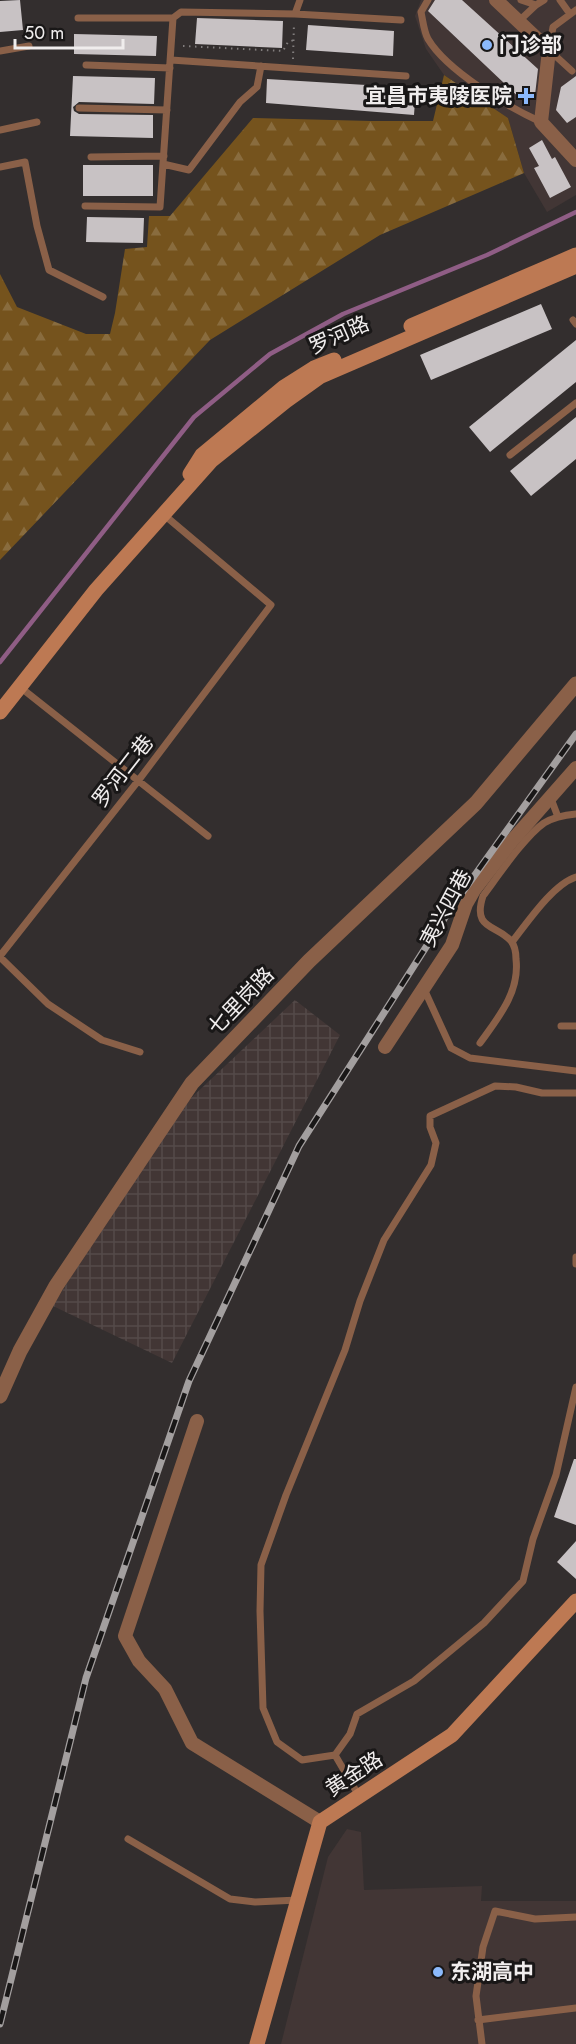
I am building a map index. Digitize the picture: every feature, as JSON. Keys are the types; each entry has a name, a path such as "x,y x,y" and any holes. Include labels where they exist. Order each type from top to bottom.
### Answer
{"main road":[{"name":"罗河路","path":"164,514 202,455 284,387 304,374 576,255"},
{"name":"罗河路","path":"0,712 96,590 212,460 286,401 321,376 576,266"},
{"name":"黄金路","path":"257,2044 320,1822 452,1735 576,1600"}],"street":[{"path":"496,0 549,50 541,122 576,160"},
{"name":"七里岗路","path":"0,1396 20,1351 56,1286 192,1083 309,961 476,803 576,684"},
{"name":"夷兴四巷","path":"385,1047 452,945 466,904 474,890 511,842 576,768"},
{"path":"197,1421 125,1636 139,1661 165,1689 192,1743 320,1822"}],"lane":[{"path":"295,14 300,0"},
{"path":"428,0 421,12 428,39 453,67 510,107 541,122"},
{"path":"521,0 536,5"},
{"path":"519,21 544,0"},
{"path":"560,0 573,12 553,27 549,50 572,71"},
{"path":"78,18 173,18 182,12 295,14 401,20"},
{"path":"85,206 160,207 173,18"},
{"path":"0,51 29,46"},
{"path":"171,60 406,76"},
{"path":"86,65 170,68"},
{"path":"91,157 164,160 189,170 240,102 257,87 261,66"},
{"path":"79,108 167,110"},
{"path":"0,130 37,122"},
{"path":"0,168 25,162 37,226 49,270 103,297"},
{"path":"510,455 576,403"},
{"name":"罗河二巷","path":"0,956 138,781 271,605 164,514"},
{"path":"20,687 208,837"},
{"path":"550,796 558,817"},
{"path":"480,1043 507,1005 518,969 512,942 483,922 480,904 483,896 531,836 544,824 558,817 576,814"},
{"path":"512,942 552,895 566,881 576,877"},
{"path":"0,956 48,1004 102,1041 140,1052"},
{"path":"424,989 451,1048 470,1058 576,1071"},
{"path":"561,1026 576,1026"},
{"path":"576,1093 542,1093 516,1087 495,1086 430,1116 430,1127 436,1143 431,1165 384,1240 360,1301 345,1350 286,1495 261,1565 263,1708 277,1742 302,1760 335,1755 351,1734 357,1714 414,1681 484,1623 523,1581 533,1539 556,1475 576,1387"},
{"path":"576,1257 576,1264"},
{"path":"335,1755 359,1796"},
{"path":"128,1839 230,1899 255,1902 298,1900"},
{"path":"482,2044 476,1996 483,1947 495,1911 535,1919 576,1917"},
{"path":"478,2020 576,2008"}],"path":[{"path":"292,68 295,14"},
{"path":"171,45 283,51 288,42 294,39"}],"shaded area":[{"name":"宜昌市夷陵医院","path":"421,0 576,0 576,195 547,212 524,173 508,118 444,75 426,49 415,16"},
{"path":"295,1000 340,1035 172,1363 53,1306 149,1150 190,1099"},
{"name":"东湖高中","path":"347,1829 361,1832 364,1890 482,1886 481,1901 576,1901 576,2044 281,2044 328,1857"}],"green space":[{"path":"444,75 508,118 524,173 380,235 210,340 0,560 0,274 17,307 86,334 110,334 125,249 147,247 149,216 170,216 253,118 433,121"}],"building":[{"path":"20,0 23,30 0,32 0,1"},
{"name":"门诊部","path":"435,0 462,0 538,69 535,95 526,104 428,11"},
{"path":"197,18 283,21 282,48 195,44"},
{"path":"308,25 394,31 393,56 306,50"},
{"path":"74,34 157,36 156,56 74,54"},
{"path":"73,76 155,78 154,104 79,102 73,107 74,111 79,114 153,115 153,138 70,136"},
{"path":"576,76 576,117 567,123 556,110 561,87"},
{"path":"267,79 416,88 414,115 266,103"},
{"path":"542,140 552,159 555,157 571,187 550,198 534,168 539,166 529,148"},
{"path":"83,165 153,165 153,196 83,196"},
{"path":"87,217 144,218 143,243 86,242"},
{"path":"541,304 552,329 431,380 420,355"},
{"path":"576,340 576,382 490,452 469,427"},
{"path":"576,417 576,459 531,496 510,471"},
{"path":"574,1459 576,1459 576,1525 554,1517"},
{"path":"576,1541 576,1579 557,1562"}],"waterway":[{"path":"0,662 194,417 270,354 343,314 487,255 576,212"}],"railway":[{"path":"0,2024 86,1678 189,1381 299,1146 449,911 576,734"}],"place":[{"name":"门诊部","path":"487,45"},
{"name":"宜昌市夷陵医院","path":"526,96"},
{"name":"东湖高中","path":"438,1972"}]}
